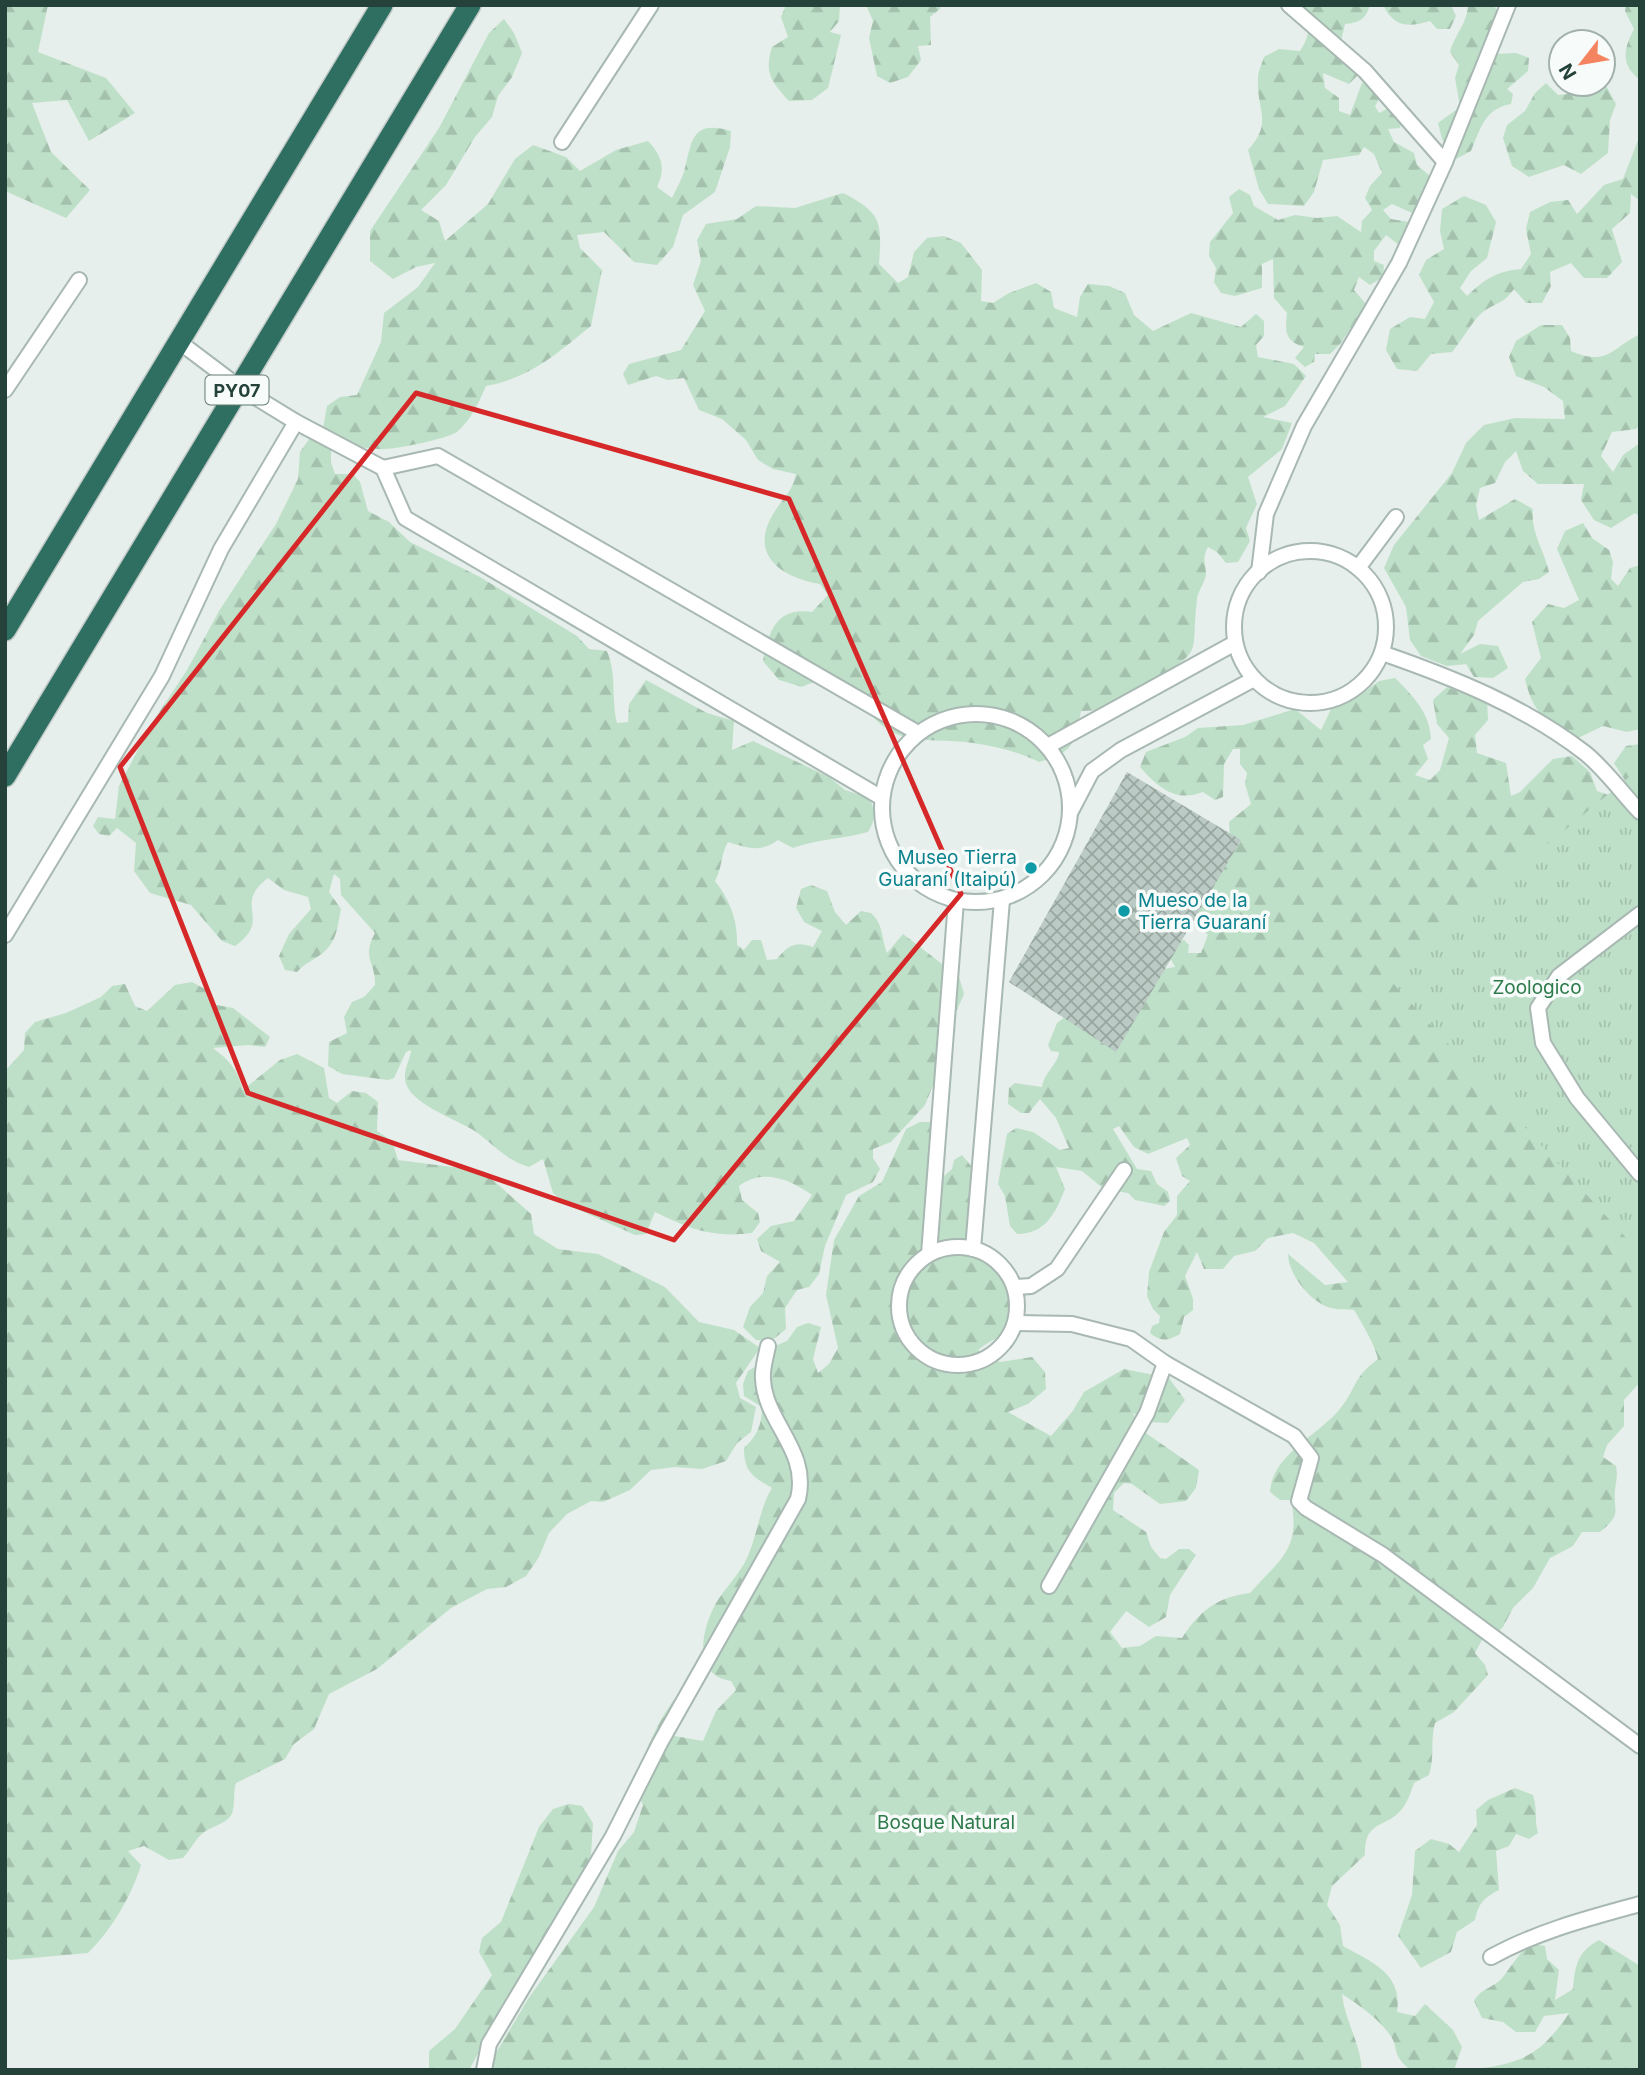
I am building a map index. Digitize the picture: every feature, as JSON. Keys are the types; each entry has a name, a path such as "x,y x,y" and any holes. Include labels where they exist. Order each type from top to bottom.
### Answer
{"highway":[{"path":"5,630 382,5"},
{"name":"PY07","path":"5,776 470,5"}],"lane":[{"path":"562,142 651,5"},
{"path":"1289,5 1366,71 1445,162"},
{"path":"1259,572 1266,514 1304,426 1399,263 1445,162 1508,5"},
{"path":"5,390 79,280"},
{"path":"178,341 239,387 296,422 383,468 405,518 882,798"},
{"path":"5,935 162,676 221,549 296,422"},
{"path":"383,468 438,456 918,733"},
{"path":"1358,568 1396,517"},
{"path":"1315,551 1338,557 1358,568 1374,586 1383,607 1386,630 1382,653 1369,676 1350,693 1325,702 1300,703 1275,695 1254,680 1242,662 1235,643 1234,619 1240,596 1259,572 1270,562 1292,553 1315,551"},
{"path":"1048,746 1235,643"},
{"path":"1382,653 1448,675 1517,708 1586,754 1640,813"},
{"path":"1071,811 1092,771 1111,757 1254,680"},
{"path":"981,714 1000,716 1026,728 1048,746 1066,777 1071,811 1066,841 1051,867 1030,887 1002,900 979,903 956,901 930,891 908,874 892,852 883,826 882,798 888,774 900,751 918,733 943,719 981,714"},
{"path":"973,1248 1002,900"},
{"path":"929,1254 956,901"},
{"path":"1640,914 1559,976 1538,1008 1543,1044 1577,1098 1640,1174"},
{"path":"1015,1287 1031,1286 1057,1269 1124,1170"},
{"path":"951,1247 973,1248 999,1263 1015,1287 1018,1305 1016,1323 1001,1348 977,1364 958,1366 939,1363 922,1354 908,1339 900,1322 899,1302 903,1283 913,1266 929,1254 951,1247"},
{"path":"1016,1323 1072,1324 1131,1339 1165,1363 1294,1436 1311,1458 1300,1490 1299,1501 1306,1508 1383,1555 1640,1746"},
{"path":"484,2070 489,2044 613,1836 660,1743 798,1499 802,1481 797,1463 766,1395 763,1381 768,1346"},
{"path":"1049,1586 1147,1413 1165,1363"},
{"path":"1491,1956 1518,1942 1567,1924 1640,1904"}],"highlighted area":[{"path":"416,393 789,499 961,894 674,1240 248,1093 120,767"}],"green space":[{"path":"5,5 48,5 38,52 106,78 135,113 89,141 67,100 32,103 51,152 90,190 66,218 5,191"},
{"path":"786,5 840,5 839,21 830,32 841,35 828,88 812,100 789,101 778,88 769,70 772,47 788,37 781,17"},
{"path":"866,5 940,5 940,9 930,17 931,45 918,46 921,60 908,77 890,83 877,76 869,38 873,21"},
{"path":"1298,5 1370,5 1361,19 1345,24 1341,41 1353,60 1357,76 1349,84 1323,73 1325,88 1339,98 1339,111 1350,115 1362,83 1374,84 1381,96 1375,106 1379,113 1393,106 1403,116 1400,128 1388,129 1394,142 1414,153 1417,165 1430,176 1436,186 1428,199 1432,209 1421,217 1392,204 1383,210 1391,219 1409,222 1415,236 1399,245 1386,235 1374,251 1374,261 1384,265 1383,277 1370,285 1359,277 1354,290 1366,304 1341,343 1330,354 1315,354 1314,362 1305,367 1295,358 1304,347 1290,339 1286,331 1287,313 1274,298 1273,259 1262,264 1262,288 1235,296 1221,293 1214,282 1216,268 1209,256 1210,242 1233,213 1229,197 1239,189 1250,195 1254,206 1278,220 1295,215 1317,218 1337,216 1361,232 1362,221 1372,210 1365,198 1370,186 1382,173 1374,154 1364,147 1359,155 1323,160 1314,192 1304,206 1268,204 1259,189 1248,150 1256,140 1262,123 1259,73 1264,57 1279,49 1300,51 1308,28"},
{"path":"1383,5 1451,5 1456,16 1450,29 1437,29 1430,21 1408,25 1392,18"},
{"path":"1468,5 1494,5 1501,18 1495,54 1516,53 1529,58 1528,71 1507,89 1513,94 1511,104 1489,115 1471,151 1456,159 1442,139 1438,123 1460,107 1455,78 1459,65 1450,52"},
{"path":"1626,5 1640,5 1639,79 1626,62 1626,49 1634,29 1625,11"},
{"path":"504,19 514,33 522,53 512,77 498,96 492,117 475,137 446,185 421,210 439,221 445,241 488,204 515,159 533,145 566,157 580,171 616,150 648,141 661,162 657,187 672,198 683,175 695,135 708,128 731,131 730,147 715,192 683,215 673,247 657,265 634,262 604,232 577,235 580,248 602,270 591,326 555,355 530,370 517,377 486,386 470,416 457,432 431,441 394,448 334,446 323,428 327,406 340,397 357,395 381,342 384,313 418,287 435,263 416,267 393,279 370,261 370,231 439,128 489,33"},
{"path":"1546,83 1547,98 1613,98 1616,104 1610,120 1608,153 1581,174 1564,165 1529,177 1512,166 1503,138 1507,125 1525,111 1535,93"},
{"path":"1640,135 1640,201 1631,194 1630,213 1612,229 1622,262 1607,278 1584,278 1571,263 1550,272 1551,286 1542,303 1526,303 1514,289 1502,301 1480,315 1452,352 1431,354 1417,371 1397,369 1386,350 1390,329 1410,317 1425,319 1434,302 1419,275 1426,260 1444,249 1440,231 1442,209 1464,196 1486,205 1496,222 1487,258 1471,271 1460,288 1467,296 1492,277 1521,269 1531,254 1526,229 1530,212 1550,202 1568,200 1577,214 1604,185 1623,179"},
{"path":"843,193 866,207 877,220 880,238 879,264 898,283 908,277 914,252 927,238 944,236 961,243 982,270 981,301 993,303 1009,293 1036,283 1051,292 1054,308 1077,317 1080,297 1088,284 1109,286 1125,293 1134,315 1153,331 1191,313 1241,327 1256,314 1264,321 1264,336 1256,345 1258,357 1294,364 1306,376 1285,406 1263,417 1292,423 1282,449 1248,477 1257,504 1246,528 1250,541 1238,562 1226,563 1217,552 1208,547 1206,551 1206,576 1198,596 1194,642 1188,656 1151,682 1146,696 1132,709 1081,711 1077,732 1070,746 1050,759 1039,762 990,746 899,735 875,719 844,688 819,682 802,687 779,680 763,661 776,623 790,613 812,612 828,595 820,584 792,576 781,569 766,551 767,526 796,474 773,469 758,460 746,440 722,419 699,410 684,378 668,380 656,376 628,385 623,374 629,364 681,350 705,311 693,285 701,261 697,240 706,224 737,219 756,206 795,208"},
{"path":"1541,325 1562,325 1570,338 1571,351 1593,357 1608,354 1640,334 1640,425 1636,429 1612,432 1601,456 1613,472 1623,455 1640,443 1640,517 1635,513 1611,528 1594,520 1581,500 1584,484 1538,484 1523,471 1516,451 1505,462 1495,483 1480,488 1476,505 1479,520 1515,499 1533,509 1535,533 1549,572 1539,579 1523,582 1478,621 1474,635 1460,654 1480,644 1498,646 1508,668 1493,678 1474,677 1466,664 1447,666 1421,656 1410,640 1406,607 1384,568 1394,545 1452,473 1466,443 1484,425 1515,418 1565,419 1563,401 1544,387 1516,376 1509,357 1516,341"},
{"path":"319,437 331,447 331,462 335,474 353,474 360,482 368,511 389,522 410,542 480,577 577,636 589,649 607,651 612,669 617,723 628,722 629,704 646,680 707,713 734,721 732,750 753,741 829,777 845,790 869,798 874,815 868,832 793,848 778,840 760,848 728,842 715,881 732,911 737,945 744,950 752,940 761,940 767,960 777,959 793,945 813,947 822,931 804,922 796,908 801,889 811,885 827,891 835,912 846,925 861,911 871,913 880,927 887,953 903,934 959,977 964,994 940,1049 936,1078 925,1105 891,1142 873,1149 873,1158 880,1169 873,1182 846,1195 825,1246 819,1274 809,1287 797,1290 785,1308 786,1329 771,1341 756,1340 743,1327 750,1307 763,1293 767,1276 780,1262 761,1251 757,1239 771,1226 794,1221 812,1195 794,1184 776,1178 748,1181 739,1186 742,1200 758,1213 760,1222 752,1233 738,1234 702,1231 655,1212 646,1234 635,1235 566,1204 553,1193 543,1159 529,1167 514,1161 475,1131 418,1100 405,1081 411,1050 406,1052 394,1078 388,1080 342,1074 328,1066 329,1042 347,1033 344,1017 352,1002 364,997 375,985 369,949 375,933 341,895 340,879 334,874 329,892 341,909 330,946 297,972 285,970 279,956 289,934 311,909 308,897 284,890 268,878 253,896 251,928 235,946 222,941 191,905 150,893 134,871 136,843 117,828 109,836 99,834 93,826 98,817 115,819 119,786 152,723 187,670 219,611 276,524 298,479 300,452 309,439"},
{"path":"1583,523 1592,538 1609,550 1613,562 1611,579 1618,586 1630,568 1640,565 1640,729 1627,732 1603,726 1574,740 1542,715 1532,700 1525,679 1541,658 1532,622 1548,604 1564,608 1579,600 1557,549 1565,531"},
{"name":"Bosque Natural","path":"1395,678 1424,713 1430,730 1431,739 1423,745 1428,759 1415,775 1430,780 1440,770 1449,738 1437,724 1433,700 1447,687 1487,698 1488,720 1475,735 1477,753 1506,763 1511,796 1520,792 1553,759 1572,756 1590,772 1597,791 1620,799 1640,928 1640,1382 1624,1400 1624,1426 1607,1445 1603,1457 1616,1466 1614,1516 1600,1532 1582,1532 1573,1546 1550,1558 1533,1588 1513,1608 1503,1627 1494,1636 1482,1640 1475,1653 1485,1665 1488,1675 1454,1712 1435,1723 1429,1775 1414,1783 1406,1803 1396,1815 1368,1835 1365,1855 1332,1886 1327,1905 1340,1925 1343,1946 1383,1970 1390,1978 1398,1999 1397,2012 1415,2016 1425,2004 1453,2030 1462,2047 1454,2070 1409,2069 1399,2058 1393,2040 1385,2029 1342,1994 1362,2070 486,2070 528,1999 594,1907 618,1851 634,1832 643,1805 634,1783 664,1715 691,1679 669,1735 703,1741 716,1711 736,1690 731,1681 710,1670 703,1650 711,1614 747,1558 764,1504 772,1488 755,1477 746,1463 744,1448 758,1430 762,1407 744,1396 743,1384 748,1371 760,1364 770,1348 787,1341 797,1327 808,1323 821,1327 813,1359 818,1373 829,1364 838,1348 826,1295 834,1240 859,1196 882,1182 906,1129 920,1122 934,1122 943,1177 952,1169 954,1160 962,1155 973,1168 966,1247 988,1257 1005,1271 1022,1299 1026,1311 1016,1326 978,1350 1000,1362 1032,1357 1045,1372 1046,1389 1028,1404 1008,1412 1051,1436 1072,1412 1084,1392 1124,1369 1169,1378 1185,1400 1168,1423 1148,1422 1133,1413 1140,1429 1199,1470 1196,1488 1186,1501 1160,1504 1132,1484 1124,1483 1114,1493 1113,1510 1146,1532 1151,1547 1160,1558 1166,1559 1179,1549 1189,1549 1196,1555 1170,1595 1166,1617 1149,1627 1126,1611 1110,1632 1122,1648 1140,1646 1156,1636 1182,1638 1211,1607 1228,1598 1250,1593 1286,1552 1293,1531 1291,1500 1280,1500 1270,1492 1273,1479 1287,1456 1339,1410 1363,1372 1378,1359 1354,1310 1331,1308 1316,1300 1296,1279 1288,1254 1325,1285 1348,1282 1314,1243 1293,1233 1268,1238 1255,1251 1234,1256 1223,1269 1204,1269 1197,1252 1185,1276 1193,1299 1193,1310 1184,1317 1180,1334 1165,1340 1154,1336 1150,1333 1152,1326 1159,1323 1160,1316 1147,1296 1149,1272 1164,1232 1177,1215 1177,1196 1190,1181 1182,1176 1176,1158 1190,1145 1187,1138 1148,1154 1134,1147 1119,1126 1113,1129 1137,1169 1151,1171 1157,1184 1168,1192 1170,1201 1164,1206 1135,1200 1128,1193 1104,1189 1082,1171 1056,1167 1065,1189 1054,1213 1043,1226 1017,1234 1010,1226 1005,1196 998,1184 1007,1134 1016,1128 1033,1132 1060,1150 1069,1148 1056,1118 1040,1099 1029,1113 1021,1113 1008,1104 1009,1088 1015,1083 1042,1087 1059,1052 1051,1051 1048,1045 1057,1023 1069,1014 1158,970 1175,967 1169,956 1175,943 1184,940 1189,945 1188,953 1201,953 1208,935 1195,923 1194,894 1230,842 1229,822 1251,804 1245,784 1247,773 1240,764 1240,749 1233,749 1224,764 1223,797 1215,800 1203,792 1184,796 1160,787 1140,767 1146,752 1185,737 1198,728 1243,725 1295,709 1321,730 1332,707 1359,696 1379,681"},
{"path":"1640,744 1640,804 1614,763 1626,746"},
{"name":"Zoologico","path":"1640,768 1640,1253 1387,977"},
{"path":"192,982 205,989 211,1004 233,1008 270,1037 265,1047 248,1045 213,1048 232,1066 243,1090 280,1060 297,1054 324,1068 329,1098 337,1103 352,1091 366,1093 378,1102 377,1131 392,1141 398,1160 483,1171 531,1214 534,1234 558,1249 598,1254 665,1287 699,1322 734,1330 760,1348 736,1383 740,1398 756,1407 751,1432 737,1443 726,1461 702,1469 675,1467 651,1470 630,1490 603,1502 591,1501 567,1514 549,1533 539,1557 526,1576 506,1587 487,1589 451,1608 377,1669 329,1694 314,1729 294,1744 285,1759 236,1783 231,1815 200,1835 183,1858 169,1860 144,1846 128,1851 141,1865 137,1877 113,1923 88,1953 10,1960 5,1957 5,1071 24,1050 25,1033 35,1022 66,1013 101,997 112,986 125,984 135,1006 147,1011 175,985"},
{"path":"1515,1788 1533,1795 1538,1833 1529,1839 1516,1834 1509,1846 1496,1851 1499,1890 1483,1901 1475,1920 1457,1932 1451,1952 1421,1968 1398,1936 1412,1895 1415,1851 1431,1839 1449,1844 1459,1852 1477,1825 1476,1810 1488,1800"},
{"path":"569,1804 582,1806 593,1823 590,1870 519,1980 469,2070 429,2070 429,2051 455,2029 492,1975 479,1952 482,1938 501,1922 539,1827 553,1809"},
{"path":"1599,1940 1640,1966 1640,2070 1467,2070 1501,2065 1526,2056 1548,2040 1569,2013 1544,2016 1535,2032 1516,2032 1503,2022 1482,2018 1474,2001 1480,1993 1499,1981 1531,1944 1545,1946 1547,1959 1559,1970 1555,2000 1573,1989 1578,1960 1586,1949"}],"building":[{"name":"Mueso de la Tierra Guaraní","path":"1127,772 1241,840 1116,1052 1009,982"}],"place":[{"name":"Museo Tierra Guaraní (Itaipú)","path":"1031,868"},
{"name":"Mueso de la Tierra Guaraní","path":"1124,911"}]}
